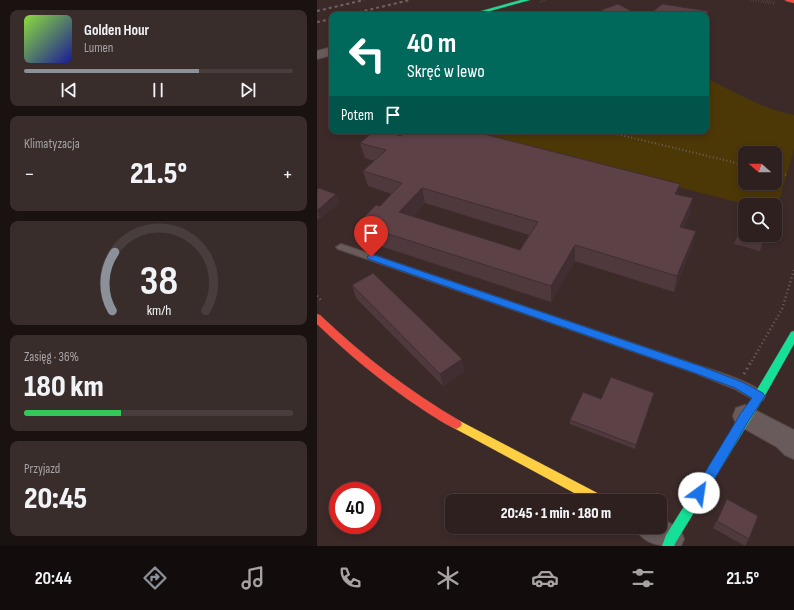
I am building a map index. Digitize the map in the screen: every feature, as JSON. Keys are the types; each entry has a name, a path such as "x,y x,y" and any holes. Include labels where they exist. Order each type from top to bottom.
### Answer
{"street":[{"path":"481,12 527,0"},
{"path":"789,0 794,1"},
{"path":"317,55 329,52"},
{"path":"317,318 333,335 369,366 407,393 445,417 588,494"},
{"path":"662,537 759,396 794,335"},
{"path":"745,416 786,440 794,447"}],"lane":[{"path":"341,247 699,370 739,385 759,396"}],"path":[{"path":"616,134 738,163"},
{"path":"782,174 786,175"}],"shaded area":[{"path":"709,80 771,109 794,115 794,149 780,198 738,198 738,202 473,134 709,134"}],"building":[{"path":"618,4 633,12 604,12 601,10"},
{"path":"662,4 708,11 708,12 653,12"},
{"path":"370,134 394,134 401,136 403,134 484,134 680,184 675,194 693,198 680,227 696,231 677,276 575,245 551,286 357,224 376,205 380,206 402,183 363,171 386,150 360,143","holes":["422,188 538,222 520,250 399,212"]},
{"path":"319,188 336,194 317,211 317,190"},
{"path":"373,273 462,359 440,374 352,285"},
{"path":"611,377 654,393 636,445 570,420 583,392 601,399"},
{"path":"727,499 758,516 749,539 717,521"}],"railway":[{"path":"317,11 364,0"},
{"path":"360,12 410,0"},
{"path":"317,22 329,20"}],"traffic: fast":[{"path":"481,12 527,0"},
{"path":"668,546 670,539 759,396 794,335"}],"traffic: slow":[{"path":"456,424 588,494"}],"traffic: jam":[{"path":"788,0 794,1"},
{"path":"317,318 349,348 383,376 437,413 456,424"}],"route":[{"path":"371,257 699,370 739,385 759,396 745,416 699,493"}]}
